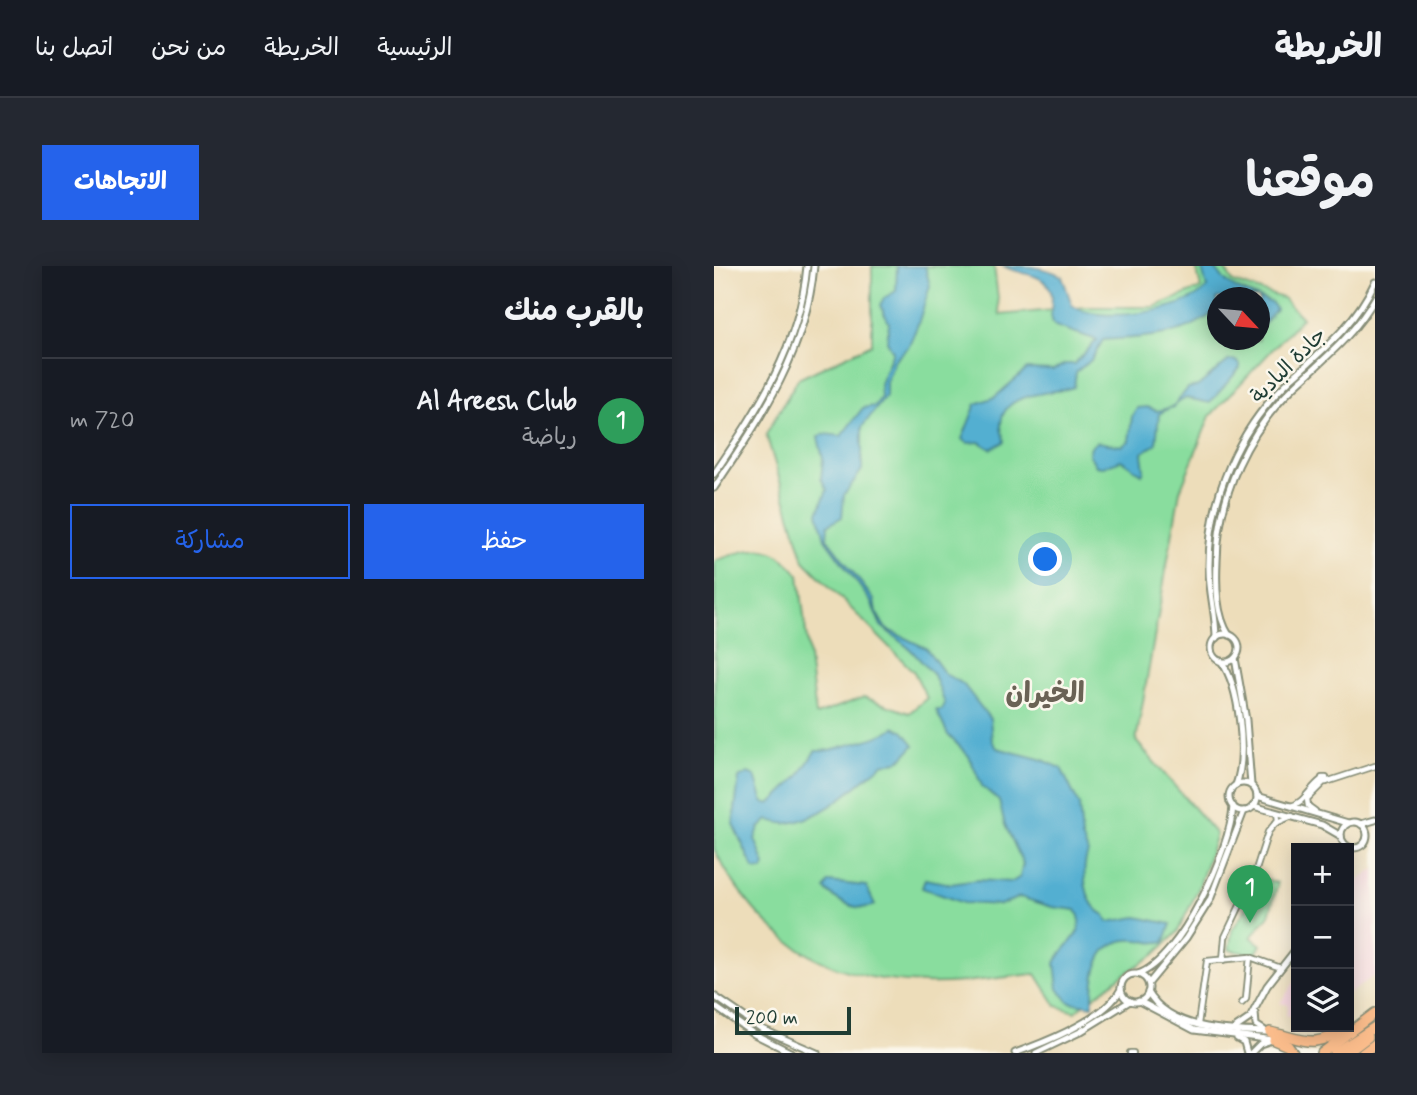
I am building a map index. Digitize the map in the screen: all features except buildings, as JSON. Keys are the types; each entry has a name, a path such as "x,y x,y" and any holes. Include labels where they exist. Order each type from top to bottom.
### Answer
{"highway":[{"path":"1354,1023 1375,1011"},
{"path":"1322,1053 1375,1011"},
{"path":"1335,1053 1375,1030"},
{"path":"1347,1053 1375,1030"},
{"path":"1272,1036 1313,1044 1340,1032"},
{"path":"1272,1036 1288,1046 1293,1053"},
{"path":"1363,1053 1375,1044"}],"street":[{"path":"714,474 779,369 799,316 807,266"},
{"path":"714,488 770,403 789,367 806,317 814,266"},
{"name":"جادة البادية","path":"1216,638 1209,557 1216,507 1230,463 1255,421 1278,392 1345,330 1375,282"},
{"name":"جادة البادية","path":"1229,635 1222,619 1217,586 1220,528 1232,481 1260,427 1282,399 1347,337 1375,298"},
{"path":"1216,507 1219,511 1220,528"},
{"path":"1015,1053 1077,1025 1111,1003 1127,976 1149,970 1198,906 1220,859 1231,822 1233,806 1229,796 1240,771 1238,718 1230,676 1211,650 1216,638 1229,635 1238,646 1235,658 1245,712 1251,785 1257,796 1348,823 1361,824 1375,820"},
{"path":"1221,661 1235,658"},
{"path":"1287,807 1300,803 1308,789 1324,781 1375,766"},
{"path":"1321,817 1311,809 1307,799 1324,781"},
{"path":"1236,785 1251,785"},
{"path":"1257,796 1253,806 1244,811 1210,900 1186,938 1149,984 1149,992 1159,1006 1198,1024 1231,1033 1244,1042 1249,1053 1272,1036"},
{"path":"1233,806 1244,811"},
{"path":"1253,806 1327,827 1340,836 1343,843"},
{"path":"1223,960 1223,946 1258,869 1268,832 1278,819 1277,812"},
{"path":"1275,823 1292,816"},
{"path":"1340,836 1348,823"},
{"path":"1361,824 1367,837"},
{"path":"1354,849 1375,832"},
{"path":"1223,946 1230,958"},
{"path":"1231,1033 1246,1022 1291,955"},
{"path":"1242,1003 1246,999 1250,957"},
{"path":"1198,1024 1205,964 1250,957 1268,961 1280,969"},
{"path":"1139,974 1149,984"},
{"path":"1121,989 1130,1000"},
{"path":"1139,1001 1149,992"},
{"path":"714,996 762,1029 817,1053"},
{"path":"1040,1053 1130,1000 1139,1001 1186,1028 1272,1036"},
{"path":"1256,1005 1256,1025 1272,1036"},
{"path":"714,1008 750,1032 792,1053"},
{"path":"1058,1053 1062,1041"}],"shaded area":[{"path":"1375,869 1375,975 1354,990 1354,906 1354,884"},
{"path":"1291,987 1291,1016 1286,1015 1288,1005 1280,1003"}],"green space":[{"path":"872,266 994,266 1000,315 1086,307 1154,307 1201,288 1196,266 1223,266 1233,282 1249,287 1207,287 1207,350 1270,350 1270,294 1283,298 1302,318 1210,416 1180,491 1136,741 1216,834 1198,890 1177,933 1154,955 1075,1012 1056,1006 1036,974 965,982 923,983 887,980 825,963 774,930 732,880 714,849 715,561 751,550 771,551 799,575 816,715 864,697 909,713 927,698 914,672 804,561 766,434 798,379 872,344"},
{"path":"1257,877 1278,883 1269,915 1251,937 1261,945 1255,955 1229,950 1232,930 1248,906"}],"water":[{"path":"897,266 925,266 930,286 909,346 895,360 886,383 886,396 862,427 862,470 844,495 842,517 828,525 827,538 874,600 876,612 886,629 926,648 945,674 963,684 990,719 992,741 997,748 1043,760 1061,768 1079,805 1082,837 1088,852 1086,887 1092,904 1105,915 1108,922 1137,917 1171,924 1164,943 1132,940 1109,947 1097,967 1093,1006 1069,1002 1058,989 1055,963 1078,932 1080,925 1076,910 1052,907 1020,897 1000,905 963,903 922,888 925,879 951,884 977,880 1012,882 1020,877 1023,863 1005,825 999,801 982,786 969,756 948,735 936,710 942,710 945,704 934,675 910,649 881,626 871,602 825,539 818,513 827,490 821,478 823,459 818,437 824,434 841,436 863,408 875,406 881,397 880,384 893,352 887,341 889,323 880,305 884,298 896,291"},
{"path":"1003,266 1041,268 1062,276 1072,305 1084,311 1101,314 1120,315 1162,309 1197,296 1207,287 1207,317 1177,331 1103,340 1091,360 1076,372 1074,387 1029,396 1009,406 1003,414 1001,426 1004,442 991,449 979,442 968,443 962,439 976,404 995,397 1027,369 1053,370 1065,364 1074,364 1097,340 1055,326 1051,316 1050,288 1037,277"},
{"path":"1201,266 1214,266 1234,287 1207,287"},
{"path":"1270,302 1276,309 1270,316"},
{"path":"1234,360 1240,364 1240,368 1210,403 1186,398 1175,405 1188,388 1198,386 1228,361"},
{"path":"1147,407 1157,411 1169,408 1159,414 1156,444 1142,453 1142,474 1121,460 1102,467 1096,466 1089,454 1091,446 1097,442 1122,446 1129,441 1132,416 1137,408"},
{"path":"895,727 903,731 914,745 905,756 894,763 884,763 840,799 816,814 786,823 768,820 759,828 755,839 765,865 763,870 754,869 733,824 739,778 748,773 755,776 763,802 770,804 799,776 815,751 867,740"},
{"path":"829,882 866,886 875,905 855,907 835,898 825,889"}],"place":[{"name":"Al Areesh Club","path":"1250,923"}],"district":[{"name":"الخيران","path":"1045,692"}]}
